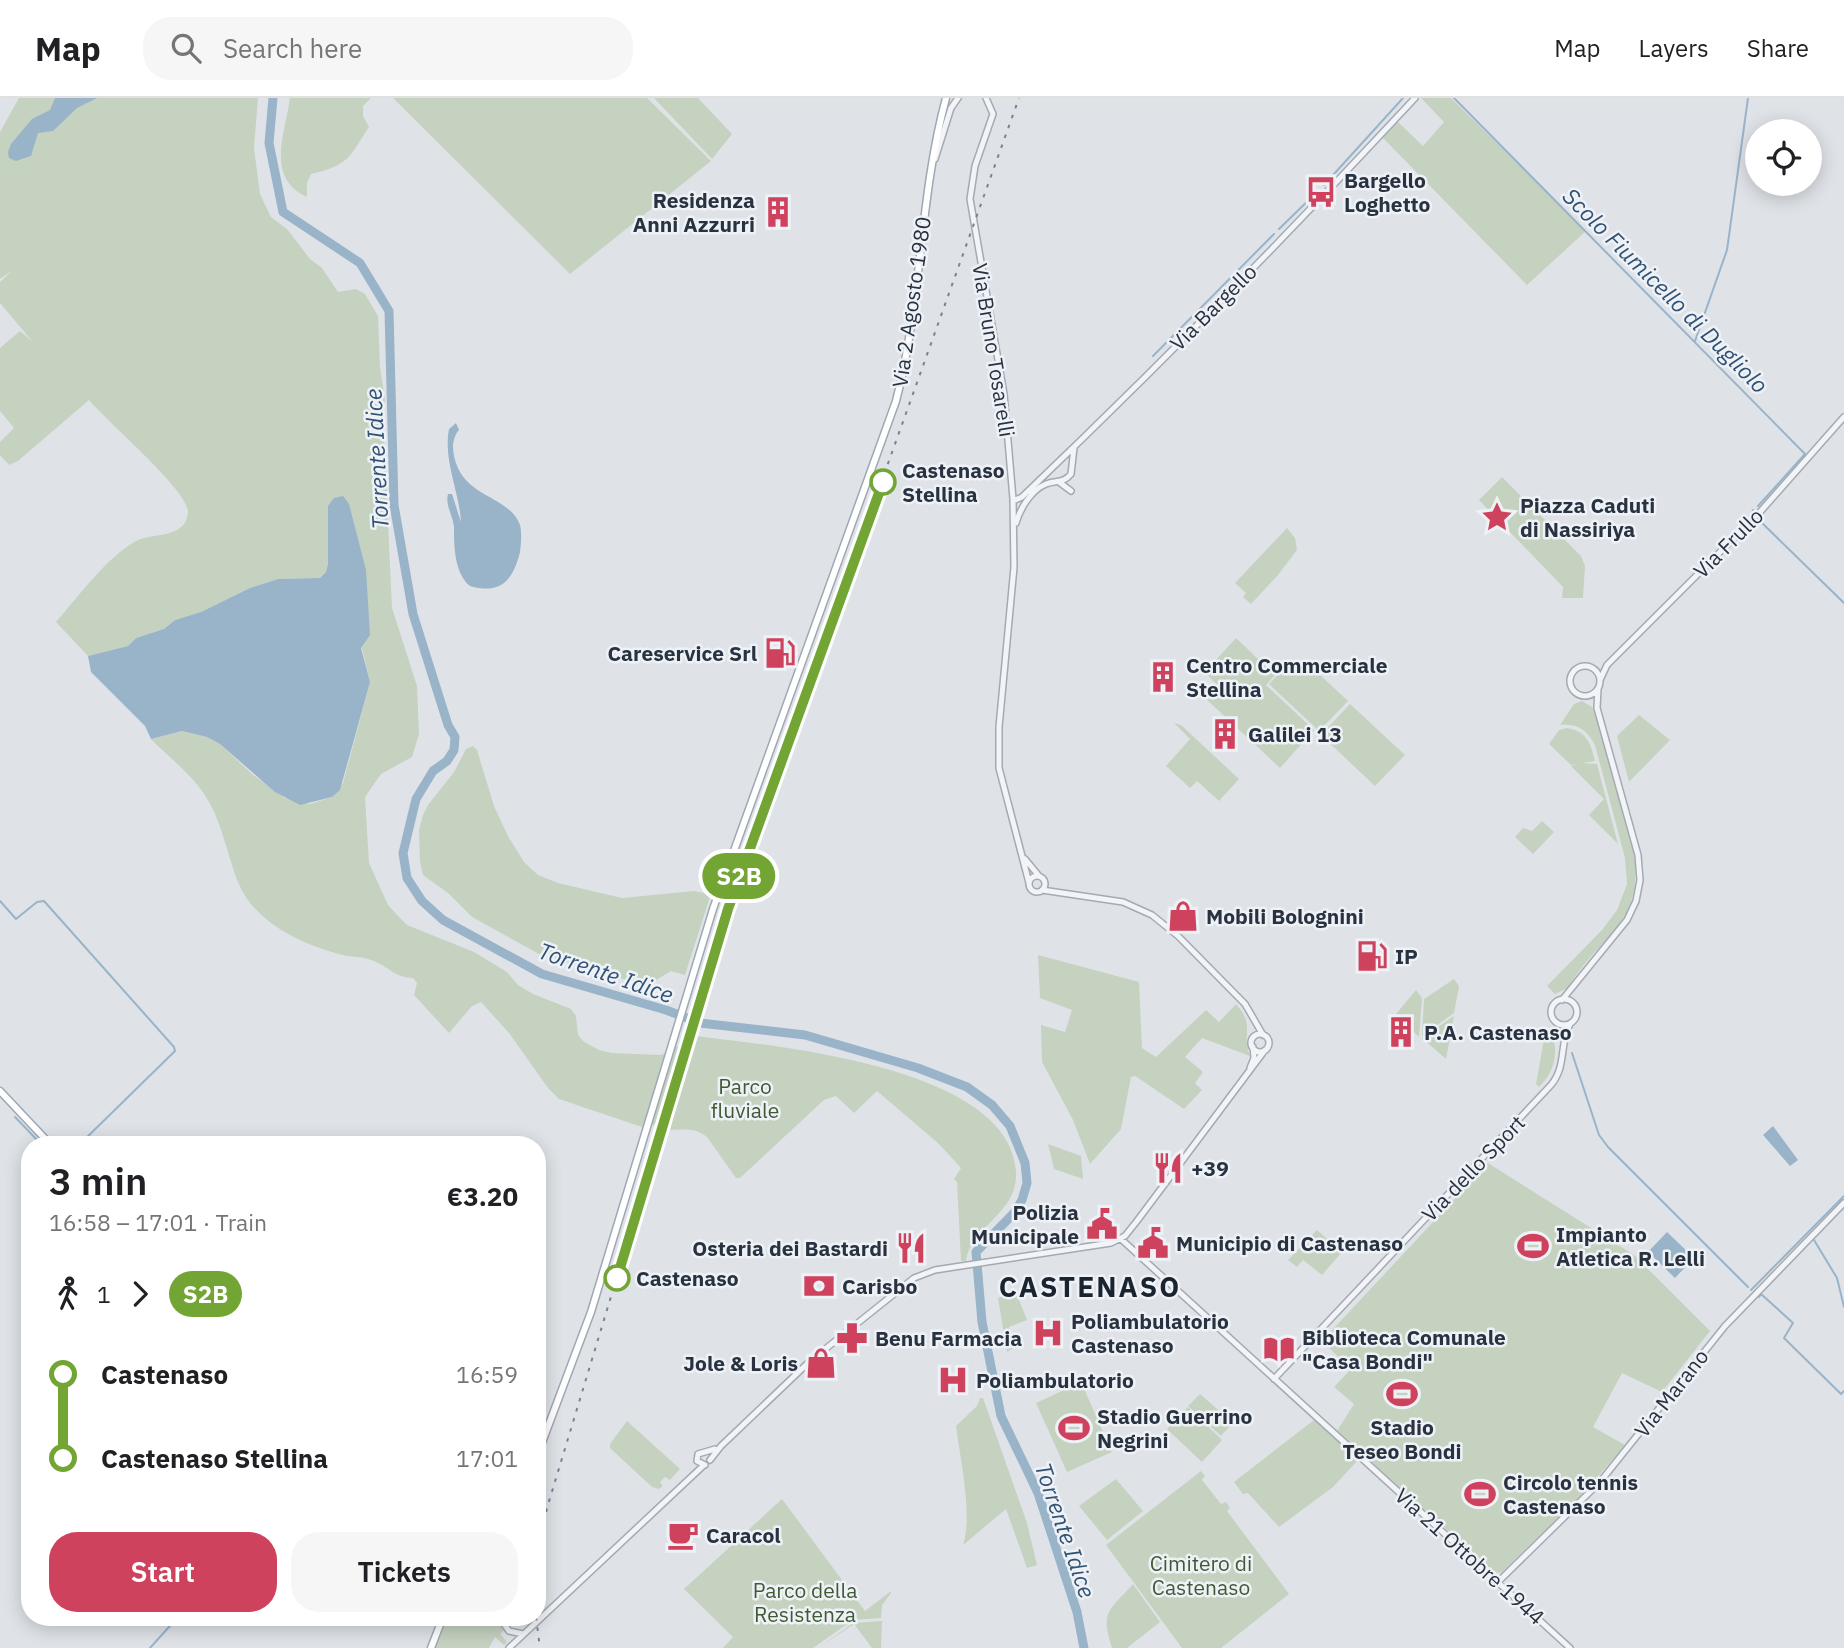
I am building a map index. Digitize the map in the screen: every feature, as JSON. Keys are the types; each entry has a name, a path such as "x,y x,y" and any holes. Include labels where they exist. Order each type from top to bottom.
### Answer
{"main road":[{"name":"Via 2 Agosto 1980","path":"546,1433 584,1334 721,885 896,401 911,331 930,175 946,98"},
{"path":"0,1091 42,1136"},
{"path":"430,1648 439,1626"}],"street":[{"path":"930,175 951,108 958,98"},
{"name":"Via Bruno Tosarelli","path":"986,98 992,108 992,122 975,166 970,199 1004,394 1014,530 1014,567 998,753 1000,778 1029,883"},
{"name":"Via Bargello","path":"1013,501 1022,497 1329,191 1415,98"},
{"name":"Via Frullo","path":"1600,680 1607,665 1765,506 1844,417"},
{"path":"1014,530 1025,503 1041,486 1059,482 1071,474 1071,454 1075,445"},
{"path":"1059,482 1071,491"},
{"path":"1013,501 1025,503"},
{"path":"1597,708 1587,696 1575,692 1570,678 1578,667 1607,665"},
{"path":"1565,1038 1552,1018 1551,1010 1575,985 1627,920 1638,896 1640,880 1639,855 1597,708 1600,680 1593,668"},
{"path":"1587,696 1598,689"},
{"name":"Via Bruno Tosarelli","path":"1023,856 1038,876"},
{"path":"546,1613 710,1460 721,1446 799,1371 898,1289 918,1276 955,1266 1111,1244 1121,1239 1248,1074 1269,1041 1245,1004 1178,936 1152,915 1123,902 1063,891 1033,891 1029,883 1031,878 1038,876 1063,891"},
{"path":"1042,890 1045,881"},
{"path":"1558,1024 1570,1024 1576,1015 1573,1004 1575,985"},
{"path":"1562,1000 1573,1004"},
{"path":"1248,1074 1254,1058 1251,1013"},
{"name":"Via dello Sport","path":"1274,1379 1551,1085 1562,1067 1565,1038 1570,1024"},
{"path":"1253,1038 1263,1035"},
{"path":"1252,1047 1258,1051 1265,1050"},
{"name":"Via Marano","path":"1498,1582 1600,1482 1725,1326 1844,1203"},
{"name":"Via 21 Ottobre 1944","path":"1121,1239 1570,1648"},
{"path":"686,1480 699,1453 721,1446"},
{"path":"706,1452 710,1460"},
{"path":"696,1459 704,1465"},
{"path":"507,1626 514,1634 526,1632"},
{"path":"509,1648 532,1626"}],"green space":[{"name":"Parco fluviale","path":"19,98 258,98 254,148 260,194 271,217 287,229 310,259 322,268 338,292 356,289 365,294 378,316 380,367 385,400 383,415 392,608 417,686 419,734 412,757 381,774 365,797 369,863 388,905 407,925 474,952 507,972 518,985 533,994 571,1009 576,1016 578,1035 599,1050 661,1055 682,1044 694,1042 696,1036 778,1047 830,1055 883,1068 932,1085 974,1107 1003,1135 1016,1171 1015,1186 1010,1198 976,1238 966,1261 961,1261 957,1182 954,1179 961,1168 939,1144 877,1091 854,1113 836,1096 824,1100 740,1178 736,1178 707,1137 698,1132 670,1130 672,1121 642,1127 559,1099 548,1088 509,1033 481,1002 472,1006 449,1033 414,995 417,983 413,978 395,973 371,960 324,950 294,937 266,919 245,896 212,807 201,789 151,739 182,731 207,737 220,744 252,774 285,798 310,804 332,797 343,783 370,682 328,506 328,564 326,572 320,578 278,579 250,588 201,612 175,620 164,629 136,638 128,646 88,656 56,622 114,557 143,538 175,531 186,521 188,512 185,502 162,473 89,400 18,461 9,465 0,455 0,442 14,428 0,411 0,348 20,331 32,341 0,303 0,282 13,270 0,279 0,132"},
{"path":"290,98 371,98 363,106 363,116 369,127 357,146 341,163 311,174 307,183 307,197 294,189 286,179 282,167 282,140"},
{"path":"393,98 647,98 711,161 570,274"},
{"path":"654,98 698,98 732,134 712,159"},
{"path":"1421,98 1451,98 1586,231 1527,285 1383,138 1397,121 1423,146 1444,122"},
{"path":"1502,477 1581,556 1585,566 1583,598 1562,598 1563,587 1479,500"},
{"path":"1287,528 1295,538 1297,550 1251,604 1243,597 1246,593 1235,583"},
{"path":"1236,638 1275,675 1266,685 1314,730 1280,768 1204,697 1216,684 1205,672"},
{"path":"1291,660 1300,668 1305,661 1348,701 1319,731 1269,684"},
{"path":"1582,701 1592,707 1596,716 1634,853 1635,878 1626,914 1568,988 1555,994 1547,986 1602,930 1617,910 1627,884 1625,858 1595,745 1581,729 1572,725 1560,725 1574,704"},
{"path":"1350,704 1405,755 1375,786 1321,735"},
{"path":"1639,715 1670,740 1629,782 1617,736"},
{"path":"1174,723 1181,725 1239,779 1219,801 1197,781 1190,788 1166,766 1190,739"},
{"path":"1567,728 1584,735 1595,761 1571,765 1549,744 1559,730"},
{"path":"473,746 477,750 494,806 508,836 524,862 538,875 558,883 622,898 694,891 710,897 685,975 671,971 646,986 539,954 472,917 448,893 423,875 419,830 423,815 454,772 466,749"},
{"path":"1580,763 1597,764 1618,844 1589,815 1604,799 1571,766"},
{"path":"1542,821 1554,832 1533,854 1515,837 1523,828 1532,831"},
{"path":"1038,955 1139,982 1142,1048 1156,1057 1206,1010 1219,1022 1236,1004 1247,1024 1250,1056 1202,1038 1185,1057 1203,1072 1195,1083 1202,1090 1184,1109 1135,1076 1131,1077 1121,1129 1090,1164 1073,1120 1042,1062 1041,1025 1065,1032 1072,1010 1040,998"},
{"path":"1454,979 1459,986 1454,1013 1422,1036 1424,999"},
{"path":"1416,990 1422,998 1419,1037 1396,1014"},
{"path":"1454,1016 1446,1059 1422,1038"},
{"path":"1552,1034 1554,1062 1539,1087 1536,1084 1544,1039"},
{"path":"1048,1144 1081,1156 1083,1179 1054,1169"},
{"path":"1488,1163 1634,1255 1710,1331 1662,1392 1622,1373 1593,1427 1625,1445 1581,1496 1501,1573 1494,1572 1337,1431 1354,1404 1334,1387 1351,1369 1322,1341"},
{"path":"1317,1230 1342,1252 1322,1275 1303,1260 1297,1267 1288,1260"},
{"path":"1016,1292 1027,1320 1009,1327 1016,1346 1007,1352 998,1298"},
{"name":"Stadio Guerrino Negrini","path":"1081,1382 1112,1452 1067,1472 1036,1403"},
{"path":"1200,1394 1233,1423 1221,1436 1188,1406"},
{"path":"980,1398 983,1398 1027,1523 1037,1565 1027,1568 1006,1509 963,1545 967,1518 956,1426 977,1406"},
{"path":"1188,1407 1222,1440 1202,1462 1167,1429"},
{"path":"1314,1420 1358,1460 1333,1487 1279,1527 1248,1493 1243,1494 1234,1482"},
{"path":"627,1421 680,1469 670,1480 665,1477 660,1482 663,1486 659,1489 652,1487 610,1448 610,1444"},
{"name":"Cimitero di Castenaso","path":"1201,1471 1205,1476 1202,1480 1221,1504 1226,1502 1230,1508 1227,1511 1289,1594 1221,1648 1182,1648 1106,1545"},
{"path":"1116,1479 1143,1511 1107,1540 1079,1506"},
{"name":"Parco della Resistenza","path":"782,1499 865,1611 891,1593 882,1605 881,1618 853,1620 813,1648 723,1648 733,1637 684,1589"},
{"path":"1133,1584 1160,1622 1127,1648 1112,1648 1107,1626 1109,1612"},
{"path":"882,1621 881,1648 872,1648 854,1624 818,1648 853,1623"},
{"path":"444,1626 501,1626 504,1630 500,1634 507,1642 504,1645 495,1637 489,1648 435,1648"}],"water":[{"path":"55,98 97,98 77,108 53,131 38,133 31,156 16,161 9,158 11,144 32,119 50,110"},
{"path":"456,423 459,430 453,449 459,470 466,481 476,489 506,507 521,528 520,552 514,570 498,587 470,586 458,566 454,527 447,498 448,494 452,494 461,522 448,453 449,429"},
{"path":"343,496 349,504 366,570 370,635 361,648 370,682 340,790 332,797 300,805 275,792 220,744 207,737 182,731 151,739 145,726 91,672 88,656 128,646 136,638 164,629 175,620 201,612 250,588 278,579 320,578 326,572 328,564 328,506 334,498"},
{"path":"1773,1126 1798,1160 1790,1166 1763,1135"},
{"path":"1667,1232 1694,1258 1675,1278 1648,1252"}],"waterway":[{"name":"Torrente Idice","path":"273,98 269,143 283,212 360,263 389,311 394,505 413,614 448,725 455,737 454,750 447,761 433,771 416,799 403,853 407,878 422,901 443,920 542,974 666,1010 700,1023 805,1035 918,1068 967,1087 992,1105 1010,1126 1025,1163 1027,1183 1022,1200 1014,1213 976,1252 982,1322 1001,1416 1038,1493 1077,1612 1084,1648"},
{"path":"1324,185 1403,98"},
{"name":"Scolo Fiumicello di Dugliolo","path":"1454,98 1805,454 1758,506"},
{"path":"1695,341 1727,250 1748,98"},
{"path":"1279,229 1318,191"},
{"path":"1153,356 1274,234"},
{"name":"Scolo Fiumicello di Dugliolo","path":"1752,514 1753,510"},
{"name":"Scolo Fiumicello di Dugliolo","path":"1758,519 1844,603"},
{"path":"0,901 16,919 37,902 44,901 174,1047 175,1051 88,1136"},
{"path":"1572,1053 1599,1135 1608,1147 1748,1287"},
{"path":"15,1117 33,1136"},
{"path":"1751,1290 1844,1196"},
{"path":"1814,1240 1837,1278 1844,1307"},
{"path":"1759,1297 1761,1294 1793,1323 1784,1338 1841,1394 1844,1391"},
{"path":"150,1648 170,1626"}],"railway":[{"path":"546,1512 728,910 1019,98"},
{"path":"537,1626 540,1648"}],"train":[{"name":"S2B","path":"617,1278 728,909 883,482"}],"place":[{"name":"Bargello Loghetto","path":"1321,192"},
{"name":"Residenza Anni Azzurri","path":"778,212"},
{"name":"Castenaso Stellina","path":"883,482"},
{"name":"Piazza Caduti di Nassiriya","path":"1497,517"},
{"name":"Careservice Srl","path":"780,653"},
{"name":"Centro Commerciale Stellina","path":"1163,677"},
{"name":"Galilei 13","path":"1225,734"},
{"name":"Mobili Bolognini","path":"1183,916"},
{"name":"IP","path":"1372,956"},
{"name":"P.A. Castenaso","path":"1401,1032"},
{"name":"+39","path":"1168,1168"},
{"name":"Polizia Municipale","path":"1102,1224"},
{"name":"Municipio di Castenaso","path":"1153,1243"},
{"name":"Impianto Atletica R. Lelli","path":"1533,1246"},
{"name":"Osteria dei Bastardi","path":"911,1248"},
{"name":"Castenaso","path":"617,1278"},
{"name":"Carisbo","path":"819,1286"},
{"name":"Poliambulatorio Castenaso","path":"1048,1333"},
{"name":"Benu Farmacia","path":"852,1338"},
{"name":"Biblioteca Comunale \"Casa Bondi\"","path":"1279,1349"},
{"name":"Jole & Loris","path":"821,1363"},
{"name":"Poliambulatorio","path":"953,1380"},
{"name":"Stadio Teseo Bondi","path":"1402,1394"},
{"name":"Stadio Guerrino Negrini","path":"1074,1428"},
{"name":"Circolo tennis Castenaso","path":"1480,1494"},
{"name":"Caracol","path":"683,1535"}],"district":[{"name":"CASTENASO","path":"1090,1286"}]}
